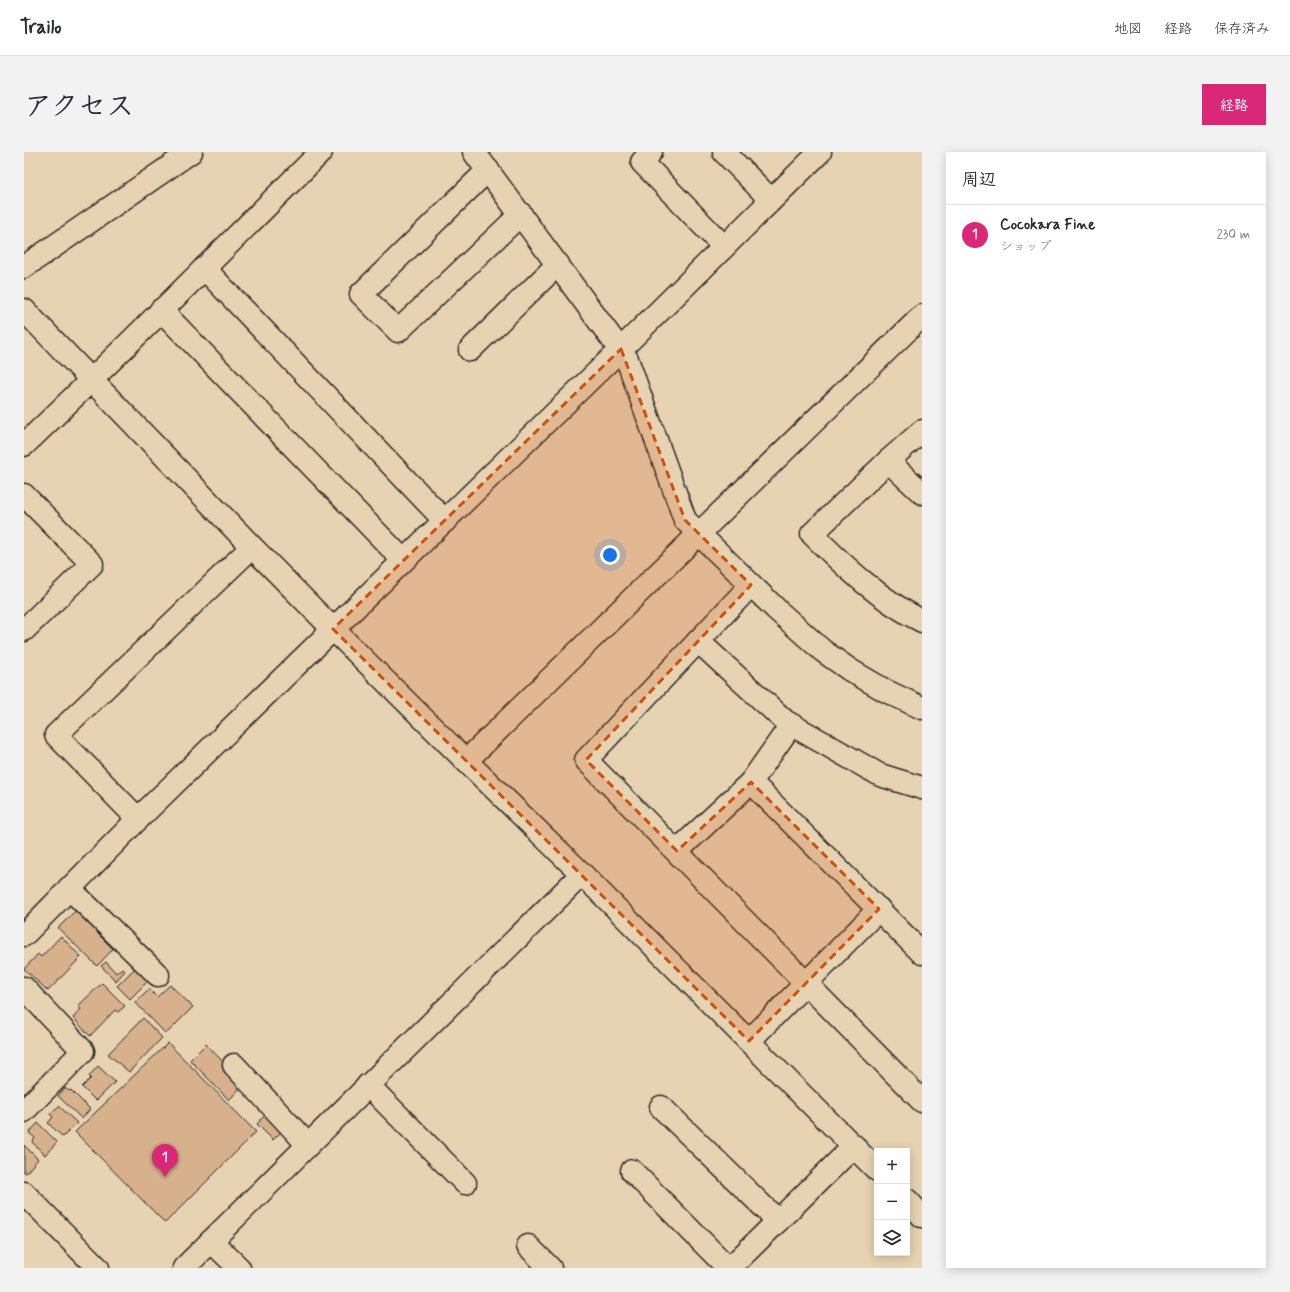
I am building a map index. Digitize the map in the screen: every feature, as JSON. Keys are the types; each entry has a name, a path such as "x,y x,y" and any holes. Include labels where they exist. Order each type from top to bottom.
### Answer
{"street":[{"path":"25,265 191,152"},
{"path":"24,445 92,381 161,310 321,152"},
{"path":"474,152 627,359 684,520 750,585 823,651 850,670 886,691 922,708"},
{"path":"652,152 642,162 724,247"},
{"path":"724,152 771,200"},
{"path":"24,935 138,819 621,349 820,152"},
{"path":"488,170 361,294 398,331 521,214"},
{"path":"470,350 558,264"},
{"path":"204,268 445,521"},
{"path":"24,310 333,629 582,874 874,1167"},
{"path":"161,310 403,560"},
{"path":"466,761 922,316"},
{"path":"922,432 888,461 812,534 850,572 900,609 922,621"},
{"path":"888,461 922,492"},
{"path":"24,495 92,564 24,630"},
{"path":"138,819 56,735 252,547"},
{"path":"750,585 586,760 922,1100"},
{"path":"698,640 791,725 880,775 922,788"},
{"path":"677,851 752,782 791,725"},
{"path":"752,782 922,953"},
{"path":"184,1268 582,874"},
{"path":"69,888 158,975"},
{"path":"749,1041 805,982 879,909"},
{"path":"24,988 84,1051 24,1111"},
{"path":"234,1065 308,1145"},
{"path":"368,1085 465,1183"},
{"path":"661,1107 778,1221"},
{"path":"632,1171 729,1268 854,1146"},
{"path":"24,1193 98,1268"},
{"path":"910,1203 922,1216"},
{"path":"211,1241 239,1268"},
{"path":"528,1246 550,1268"}],"highlighted area":[{"path":"621,349 685,520 751,585 586,760 677,851 751,782 879,909 749,1041 333,629"}],"building":[{"path":"76,910 100,931 98,934 113,949 97,966 58,928"},
{"path":"61,936 81,957 48,991 24,969 38,954 41,957"},
{"path":"106,962 116,973 122,968 125,971 116,981 101,966"},
{"path":"137,966 150,979 130,999 117,986"},
{"path":"102,983 125,1006 118,1012 115,1010 90,1036 73,1018 81,1009 78,1006"},
{"path":"170,985 193,1007 166,1034 135,1002 149,989 157,997"},
{"path":"143,1018 162,1038 129,1072 108,1054"},
{"path":"168,1043 256,1132 165,1223 75,1132"},
{"path":"206,1044 244,1084 229,1100 190,1060"},
{"path":"98,1066 115,1082 96,1101 82,1087 91,1078 89,1076"},
{"path":"65,1088 69,1091 71,1090 90,1109 82,1119 58,1096"},
{"path":"59,1106 77,1123 63,1137 48,1123 53,1117 50,1114"},
{"path":"270,1109 286,1127 273,1140 257,1124"},
{"path":"38,1123 57,1142 45,1155 32,1142 35,1138 29,1133"},
{"path":"24,1145 38,1159 26,1173 24,1172"}],"place":[{"name":"Cocokara Fine","path":"165,1177"}]}
